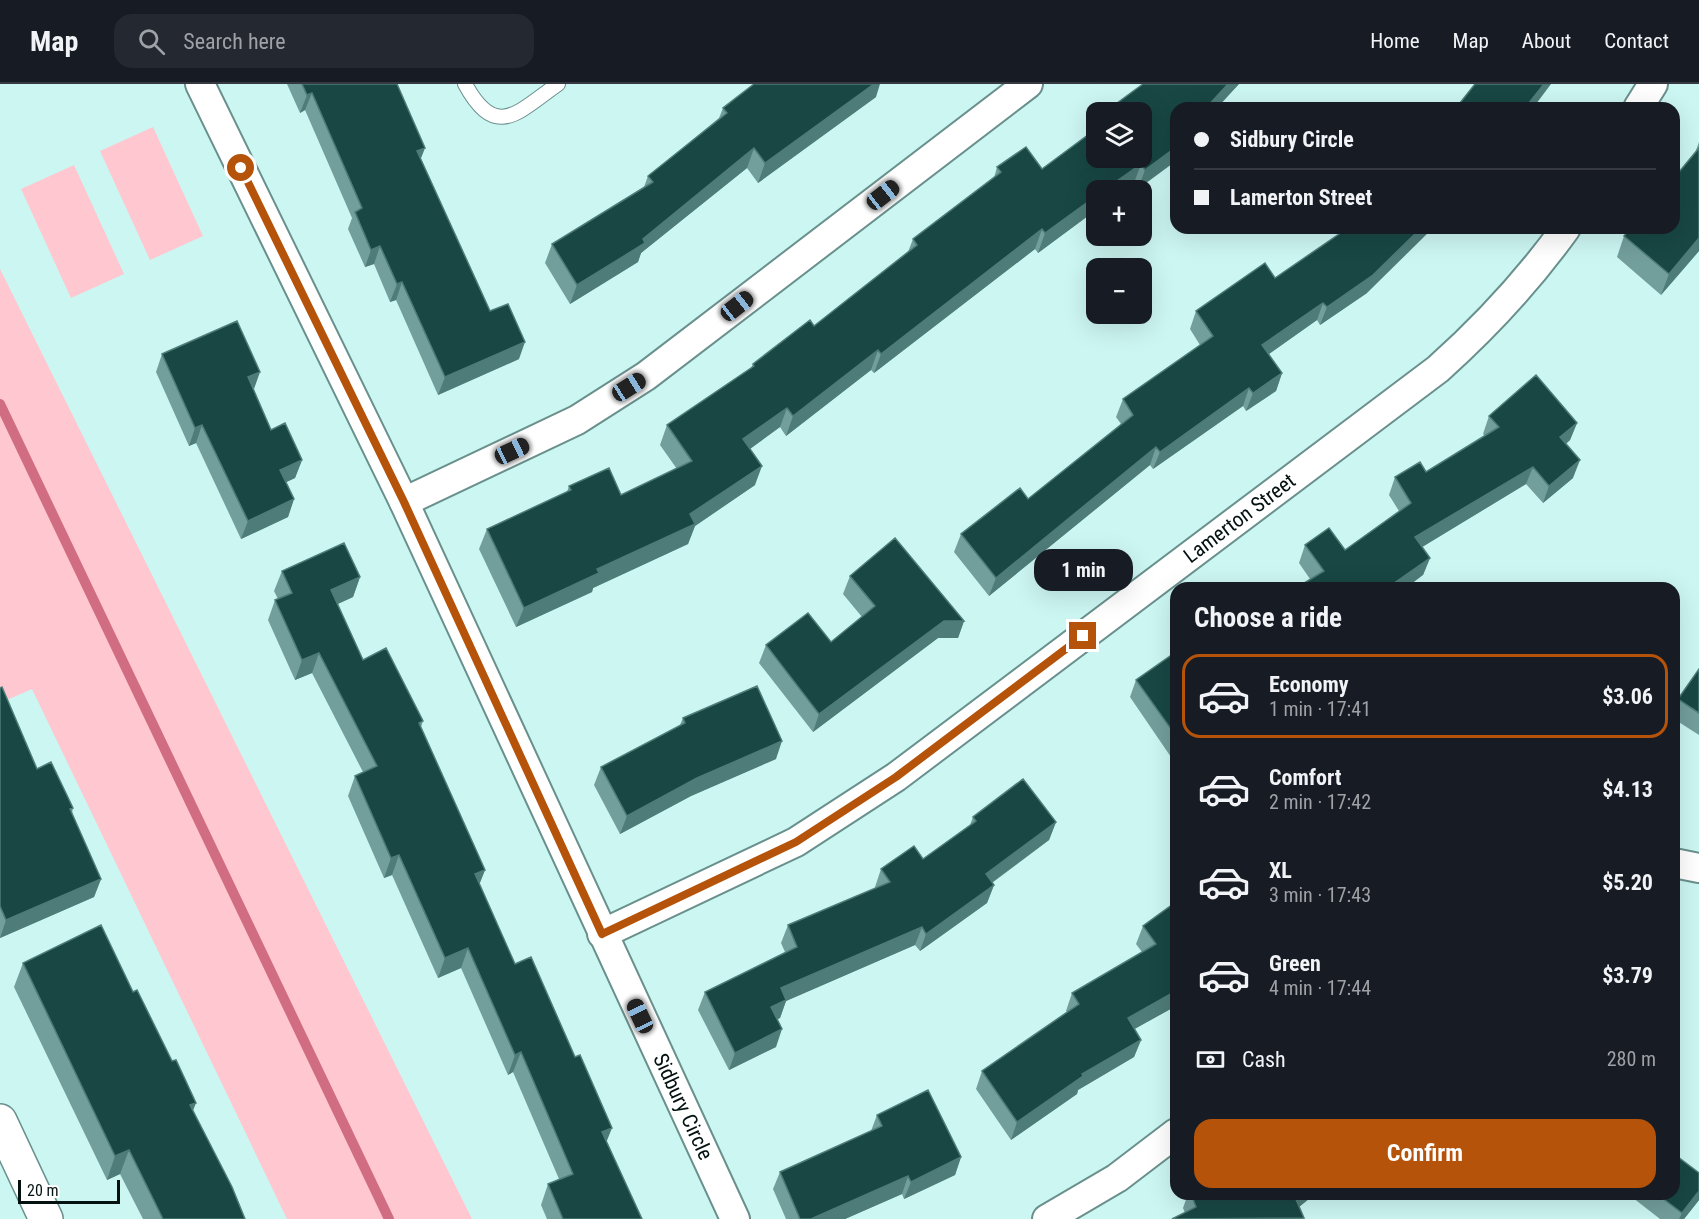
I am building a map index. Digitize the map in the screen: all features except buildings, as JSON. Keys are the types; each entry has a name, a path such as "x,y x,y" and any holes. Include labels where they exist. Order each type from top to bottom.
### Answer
{"street":[{"name":"Sidbury Circle","path":"200,84 404,502 735,1219"},
{"path":"404,502 577,420 646,376 1028,84"},
{"path":"1642,102 1653,84"},
{"name":"Lamerton Street","path":"602,934 796,842 896,777 1438,369 1493,318 1533,274 1562,234"},
{"path":"1680,863 1699,868"},
{"path":"0,1120 46,1219"},
{"path":"1047,1219 1117,1178 1170,1138"}],"lane":[{"path":"465,84 484,112 498,118 515,114 558,84"}],"shaded area":[{"path":"153,127 203,236 150,260 100,151"},
{"path":"74,165 124,274 71,298 21,189"},
{"path":"0,269 472,1219 287,1219 32,689 0,703"}],"waterway":[{"path":"0,404 389,1219"}],"route":[{"path":"241,168 404,502 602,934 796,842 896,777 1083,636"}]}
